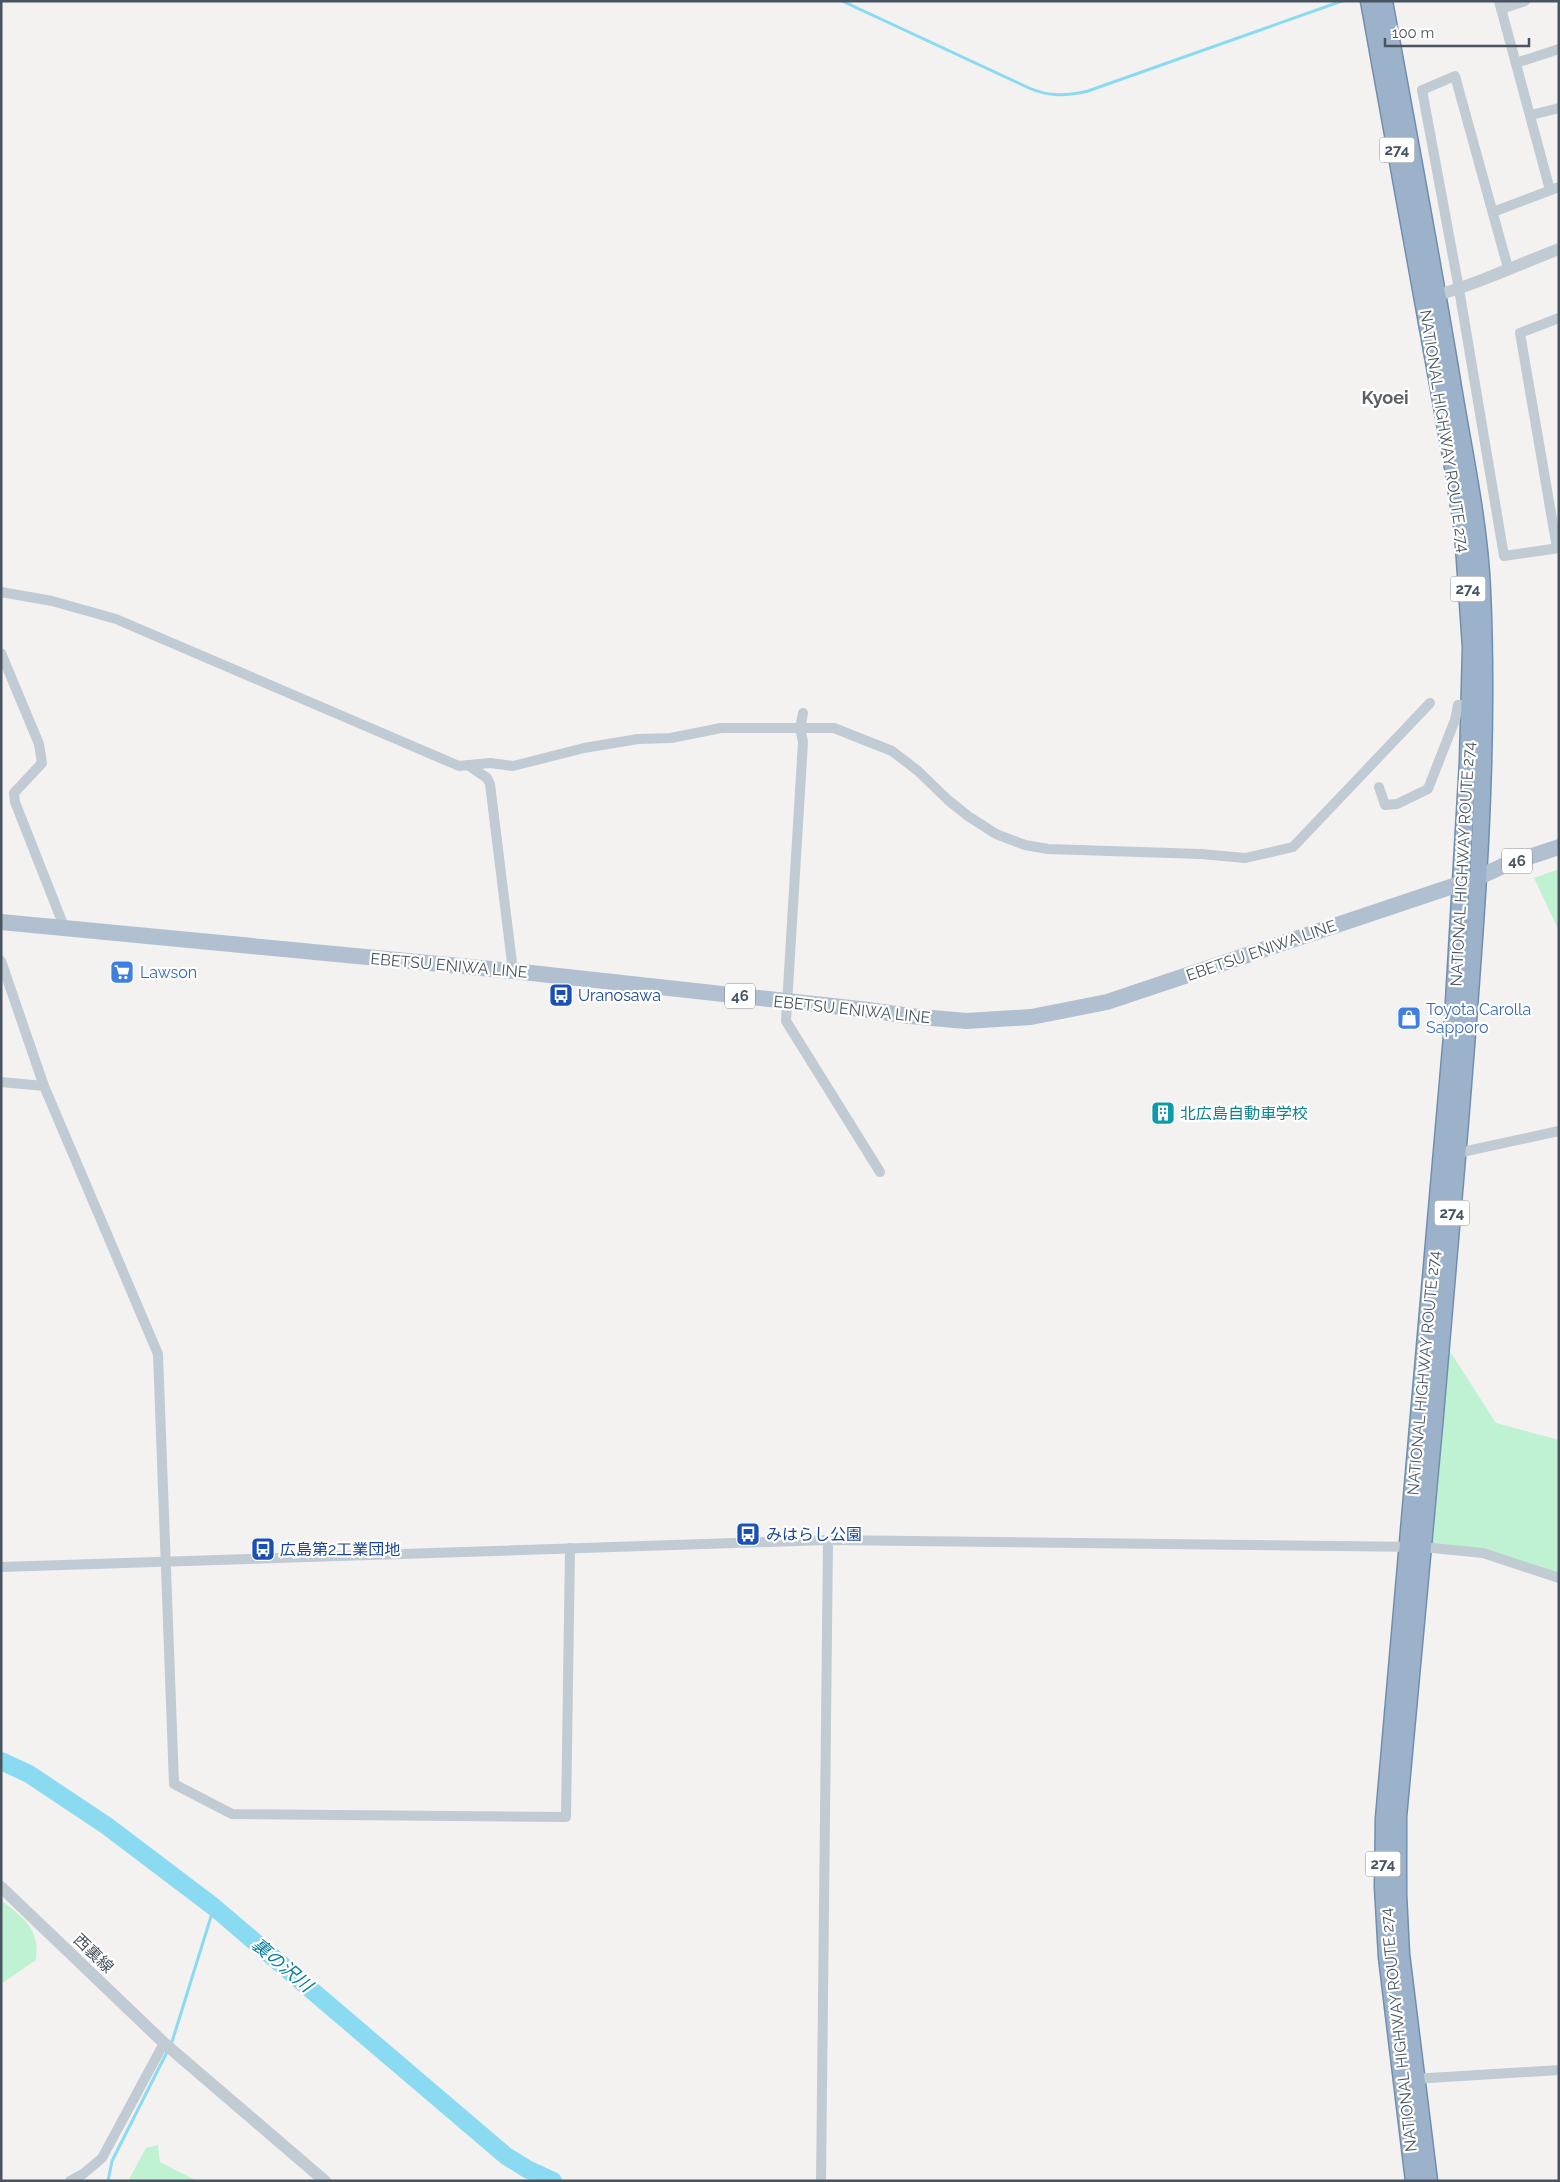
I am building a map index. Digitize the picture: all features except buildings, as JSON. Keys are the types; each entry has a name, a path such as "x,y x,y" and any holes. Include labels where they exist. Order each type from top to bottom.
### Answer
{"highway":[{"name":"NATIONAL HIGHWAY ROUTE 274","path":"1369,1 1476,527 1482,588 1484,696 1477,878 1415,1547 1384,1818 1383,1887 1387,1957 1429,2181"},
{"name":"NATIONAL HIGHWAY ROUTE 274","path":"1384,1 1430,297 1463,532 1471,647 1471,705 1452,1036 1450,1154"},
{"name":"NATIONAL HIGHWAY ROUTE 274","path":"1409,2079 1414,2181"}],"main road":[{"name":"EBETSU ENIWA LINE","path":"1,922 513,971 966,1021 1031,1017 1107,1002 1460,884 1505,865 1559,847"}],"street":[{"path":"1492,212 1554,188 1500,5 1525,1"},
{"path":"1516,63 1559,49"},
{"path":"1508,268 1455,76 1422,90 1459,289 1504,556 1558,548 1520,333 1559,318"},
{"path":"1531,115 1559,108"},
{"path":"1430,297 1459,289 1559,249"},
{"path":"1,592 52,601 116,619 459,766 490,763 513,766 584,748 638,739 671,738 721,728 834,728 892,751 918,771 968,816 996,834 1025,845 1048,849 1201,854 1245,858 1293,847 1430,703"},
{"path":"1,653 39,744 42,763 14,793 15,802 65,929"},
{"path":"1379,787 1385,805 1397,804 1428,789 1455,720 1458,705 1471,705"},
{"path":"803,713 800,728 802,742 786,1021 880,1172"},
{"path":"468,765 487,778 490,784 513,971"},
{"path":"1,961 44,1086 158,1354 174,1784 232,1814 566,1817 570,1548"},
{"path":"1,1082 44,1086"},
{"path":"1450,1154 1559,1131"},
{"path":"1,1567 828,1540 1415,1547 1483,1552 1559,1578"},
{"path":"821,2181 828,1540"},
{"name":"西裏線","path":"1,1887 164,2043 325,2181"},
{"path":"70,2181 83,2174 102,2158 164,2043"},
{"path":"1409,2079 1559,2070"}],"green space":[{"path":"1559,869 1559,931 1534,878"},
{"path":"1442,1339 1496,1423 1559,1440 1559,1578 1483,1553 1422,1547"},
{"path":"1,1900 23,1918 32,1932 37,1949 36,1960 1,1984"},
{"path":"158,2145 160,2162 197,2181 128,2181 146,2148"}],"waterway":[{"path":"842,1 1029,88 1058,95 1088,91 1342,1"},
{"name":"裏の沢川","path":"1,1761 29,1774 107,1826 214,1907 506,2156 527,2169 553,2181"},
{"path":"171,2045 214,1907"},
{"path":"108,2181 112,2161 168,2050"}],"place":[{"name":"Lawson","path":"122,972"},
{"name":"Uranosawa","path":"561,995"},
{"name":"Toyota Carolla Sapporo","path":"1409,1018"},
{"name":"北広島自動車学校","path":"1163,1113"},
{"name":"みはらし公園","path":"748,1534"},
{"name":"広島第2工業団地","path":"263,1549"}],"district":[{"name":"Kyoei","path":"1385,398"}]}
